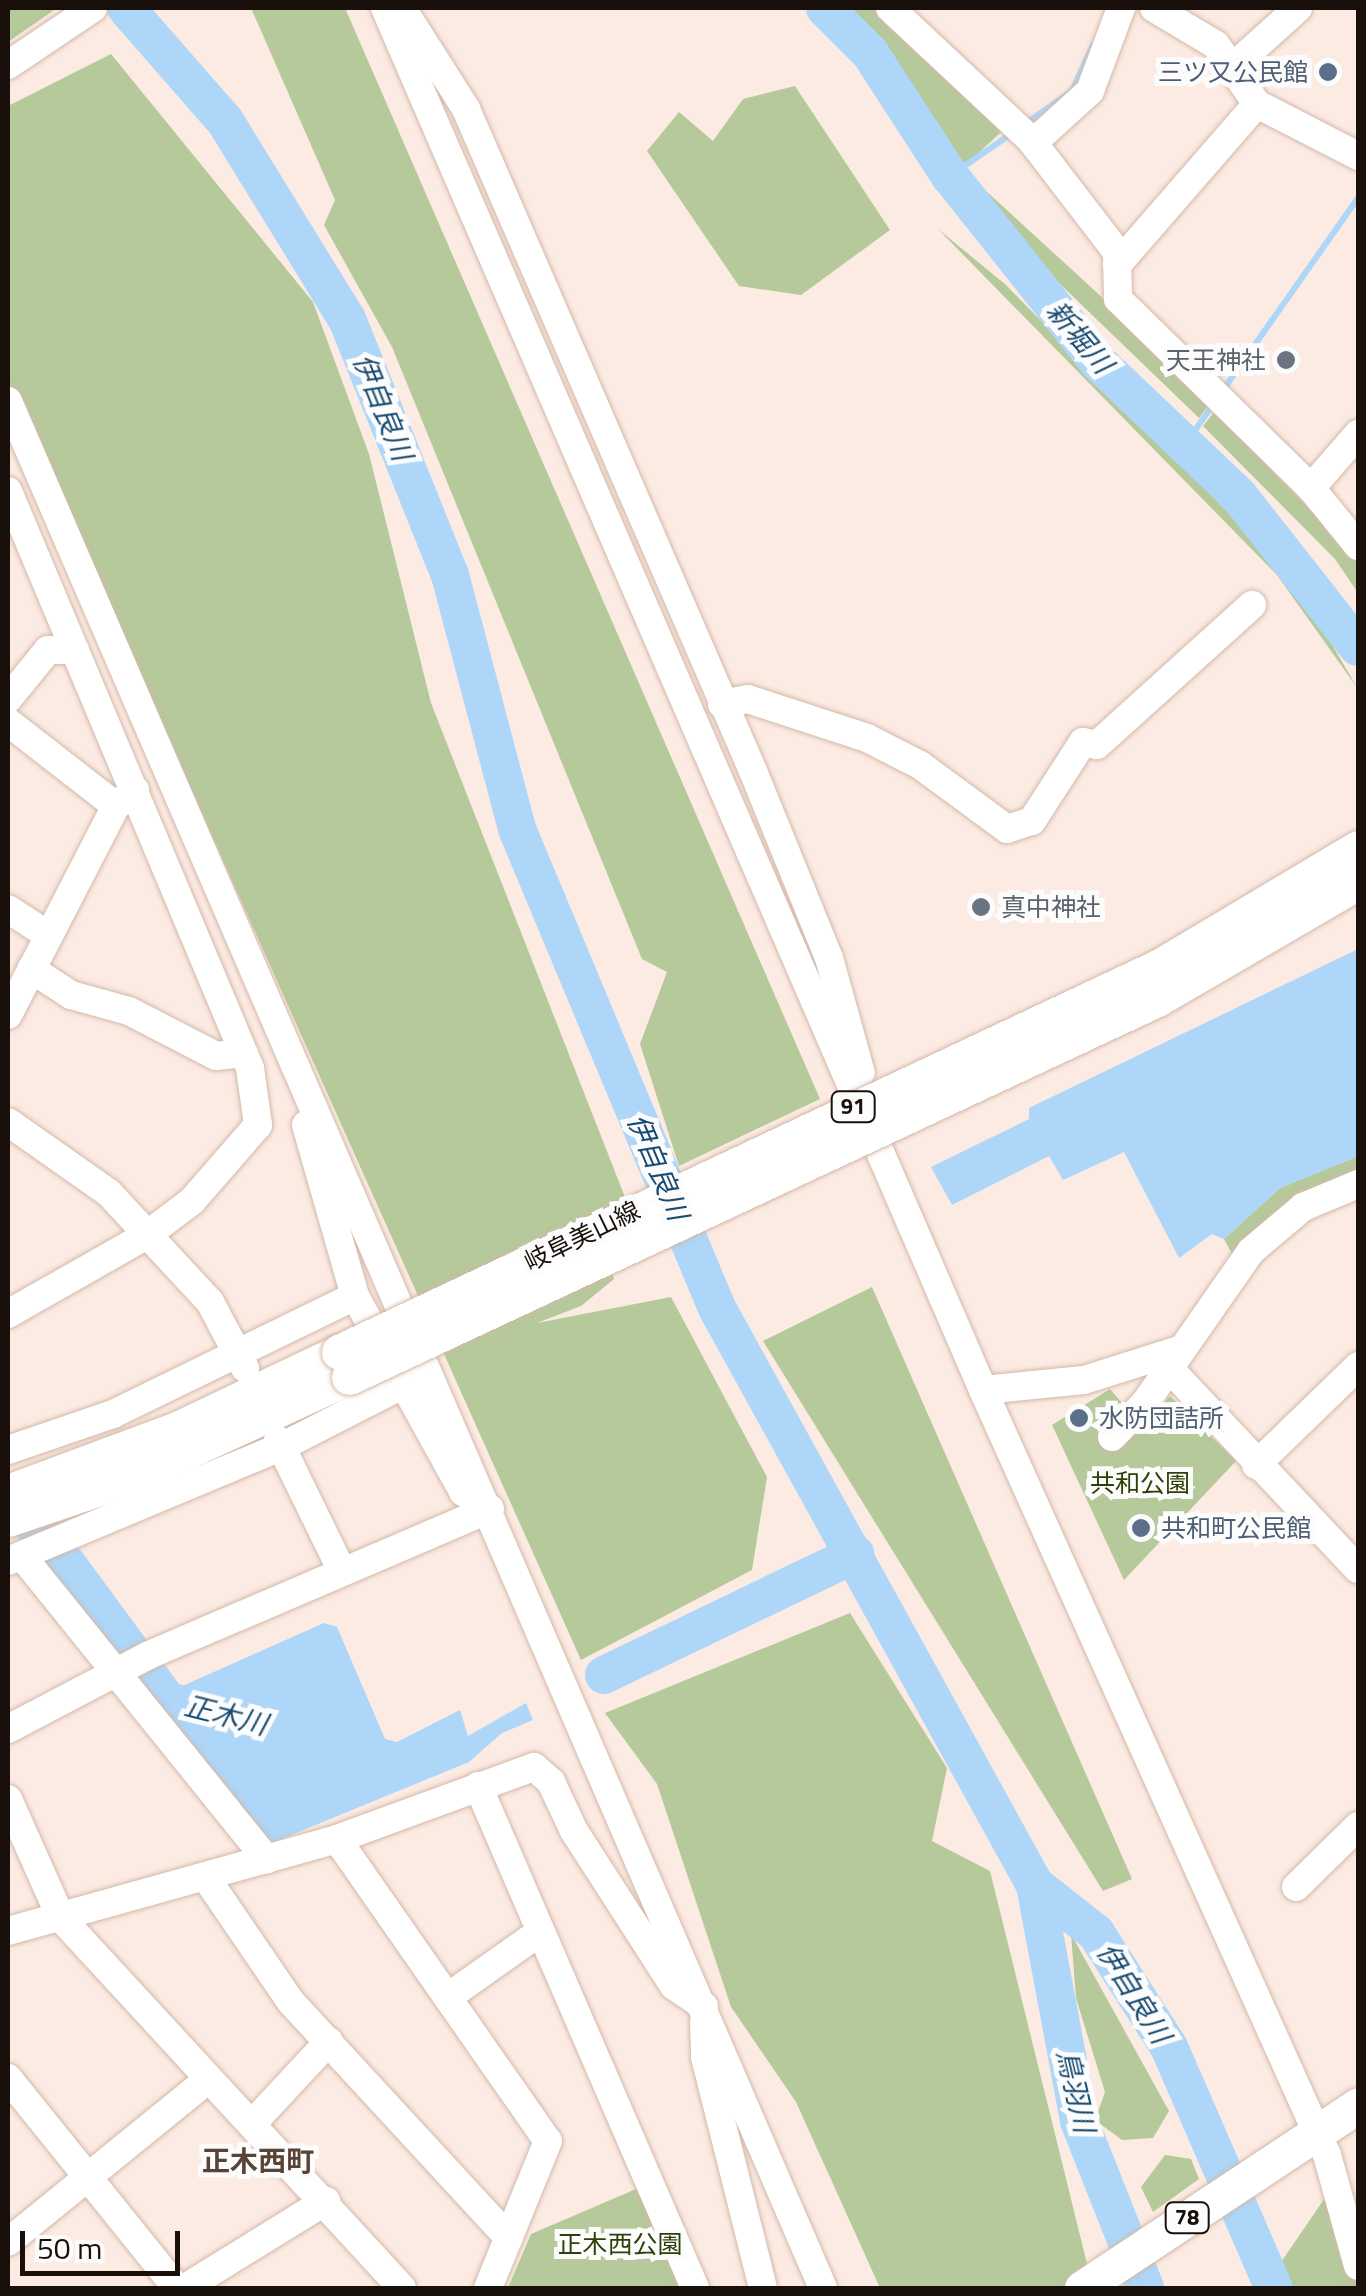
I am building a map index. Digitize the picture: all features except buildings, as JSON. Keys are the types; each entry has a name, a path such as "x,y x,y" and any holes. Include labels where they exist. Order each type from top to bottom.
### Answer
{"main road":[{"name":"岐阜美山線","path":"8,1519 129,1478 344,1364 1160,966 1358,848"},
{"name":"岐阜美山線","path":"8,1492 344,1364 1157,1000 1358,882"},
{"name":"78","path":"1122,2288 1309,2152 1358,2105"},
{"name":"78","path":"1082,2288 1309,2152 1358,2133"}],"street":[{"path":"8,65 92,8"},
{"path":"385,8 1358,2266"},
{"path":"402,8 466,110 722,704 829,958 864,1084"},
{"path":"890,8 1033,143 1117,252 1118,299 1312,488 1358,546"},
{"path":"1033,143 1090,91 1121,8"},
{"path":"1154,8 1198,31 1235,65 1257,104 1358,156"},
{"path":"1235,65 1298,8"},
{"path":"1117,265 1257,104"},
{"path":"8,401 302,1085 490,1509 823,2288"},
{"path":"1312,488 1358,434"},
{"path":"8,491 75,650 126,798 244,1053 258,1125 192,1201 147,1236 8,1314"},
{"path":"722,704 748,699 867,738 920,765 1008,829 1032,821 1083,742 1097,745 1252,606"},
{"path":"8,699 48,650 75,650"},
{"path":"8,722 126,798"},
{"path":"8,1015 48,935 126,798"},
{"path":"8,909 48,935"},
{"path":"31,969 70,995 130,1011 216,1056 244,1053"},
{"path":"302,1085 326,1209 355,1296 463,1492 490,1509"},
{"path":"8,1122 109,1193 210,1302 242,1361"},
{"path":"1112,1438 1251,1251 1304,1208 1358,1184"},
{"path":"8,1450 113,1414 242,1361 355,1296"},
{"path":"983,1390 1084,1380 1174,1358"},
{"path":"1174,1358 1256,1465 1358,1569"},
{"path":"1256,1465 1358,1366"},
{"path":"267,1860 130,1667 20,1557 279,1444 402,1385"},
{"path":"279,1444 342,1571"},
{"path":"8,1730 130,1667 490,1509"},
{"path":"8,1931 207,1879 337,1839 534,1767 551,1782 574,1830 674,1986 704,2006"},
{"path":"478,1786 695,2288"},
{"path":"8,1799 60,1918 206,2080 326,2201 402,2288"},
{"path":"1296,1887 1358,1826"},
{"path":"337,1839 548,2141 488,2288"},
{"path":"207,1879 290,2002 509,2238"},
{"path":"448,1997 530,1939"},
{"path":"704,2006 705,2058 763,2288"},
{"path":"252,2124 329,2041"},
{"path":"8,2078 177,2288"},
{"path":"8,2242 206,2080"},
{"path":"185,2288 326,2201"}],"green space":[{"path":"8,8 57,8 8,42"},
{"path":"251,8 345,8 820,1099 679,1166 640,1044 667,972 642,959 392,347 324,225 335,200"},
{"path":"848,8 878,8 1002,131 966,165 951,157 881,40"},
{"path":"111,54 313,302 369,454 431,703 632,1215 595,1226 614,1279 581,1306 537,1323 671,1297 767,1477 752,1570 581,1660 8,380 8,106"},
{"path":"795,86 890,230 801,295 739,286 647,151 679,112 713,141 743,99"},
{"path":"974,180 1213,399 1199,418 1005,231 973,191"},
{"path":"938,229 1006,285 1295,581 1358,689 1277,575"},
{"path":"1215,411 1351,552 1358,562 1358,593 1335,559 1203,426"},
{"path":"1358,1156 1358,1178 1233,1256 1224,1239 1280,1188"},
{"path":"872,1287 1132,1879 1103,1891 763,1341"},
{"name":"共和公園","path":"1110,1389 1143,1427 1170,1396 1236,1461 1124,1580 1052,1425"},
{"path":"850,1613 947,1768 932,1841 990,1871 1093,2288 880,2288 796,2102 731,2007 657,1784 605,1713"},
{"path":"1071,1934 1169,2111 1153,2138 1122,2140 1095,2120 1105,2092 1076,1998"},
{"path":"1165,2155 1191,2159 1199,2179 1153,2212 1141,2187"},
{"name":"正木西公園","path":"643,2186 683,2288 508,2288 531,2234"},
{"path":"1329,2192 1358,2288 1285,2288 1277,2268"}],"water":[{"path":"1358,949 1358,1156 1280,1188 1224,1239 1212,1234 1179,1258 1124,1152 1063,1180 1049,1156 952,1205 931,1167 1029,1119 1029,1108"},
{"path":"324,1623 337,1627 385,1739 397,1742 460,1710 468,1736 526,1703 533,1720 502,1733 469,1762 274,1842 253,1831 153,1699"}],"waterway":[{"name":"伊自良川","path":"126,8 225,121 347,319 450,575 517,829 717,1308 1035,1885 1096,1933 1169,2047 1274,2288"},
{"name":"新堀川","path":"825,8 870,53 950,176 1099,363 1239,496 1358,647"},
{"path":"1025,124 1072,91 1093,45"},
{"path":"950,176 1011,134"},
{"path":"1223,390 1358,198"},
{"path":"1191,436 1213,405"},
{"name":"正木川","path":"8,1502 51,1542 168,1701 208,1711"},
{"name":"正木川","path":"604,1675 855,1554"},
{"name":"鳥羽川","path":"1035,1885 1079,2121 1145,2288"}],"place":[{"name":"三ツ又公民館","path":"1328,72"},
{"name":"天王神社","path":"1286,360"},
{"name":"真中神社","path":"981,907"},
{"name":"水防団詰所","path":"1079,1418"},
{"name":"共和町公民館","path":"1141,1528"}],"district":[{"name":"正木西町","path":"258,2161"}]}
